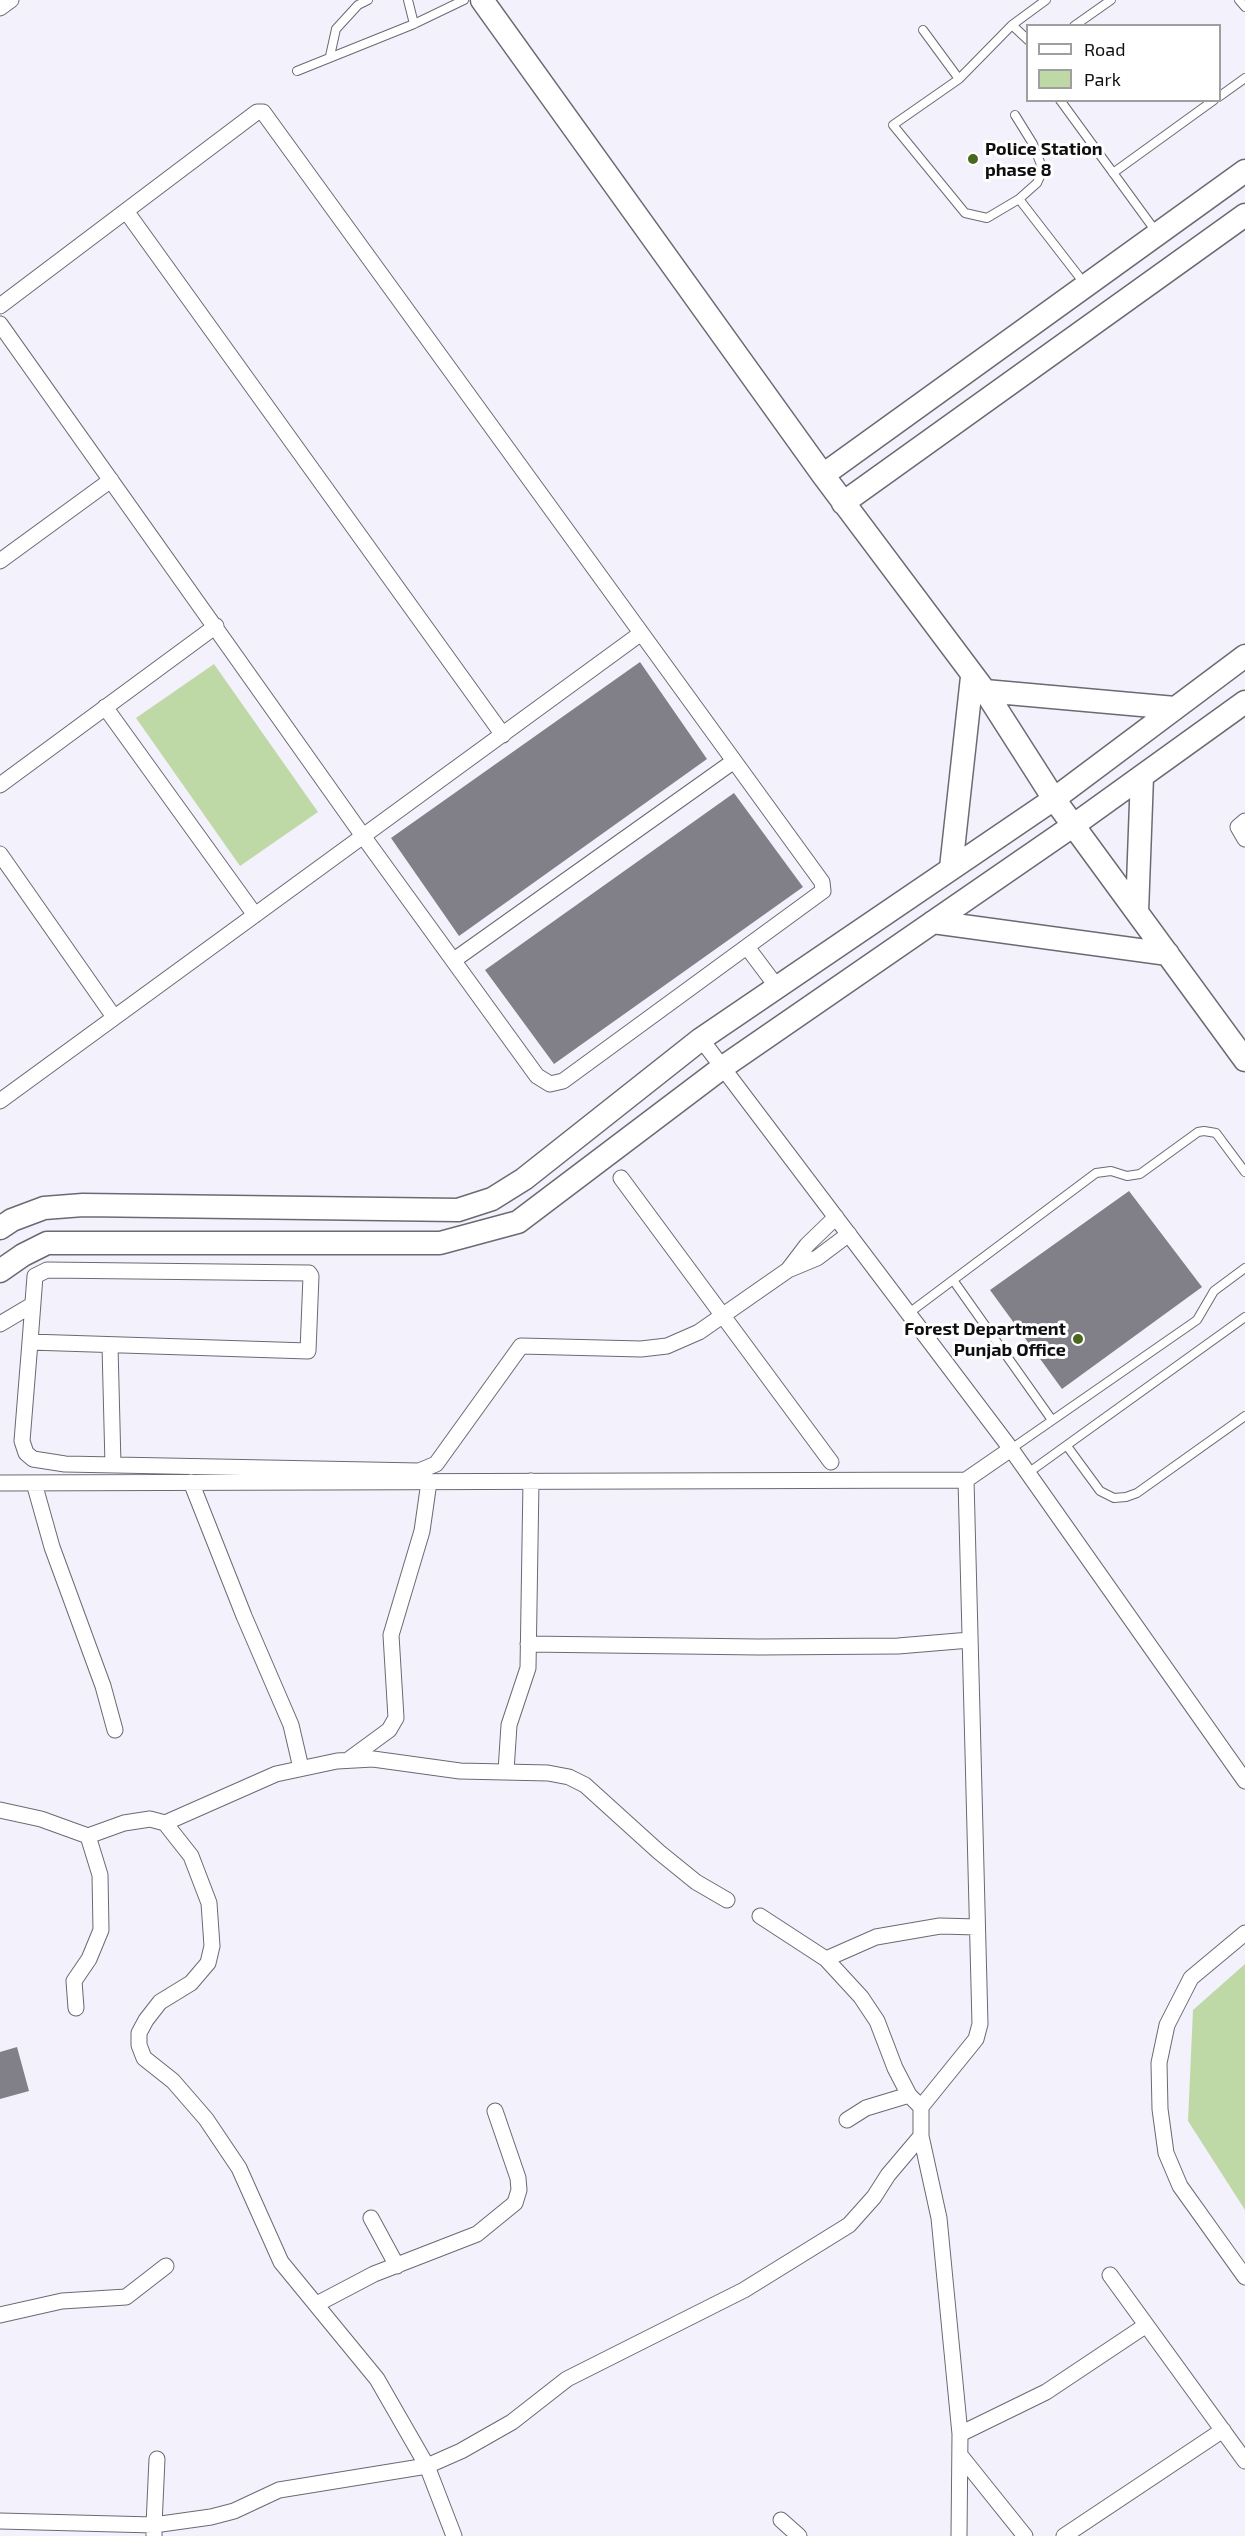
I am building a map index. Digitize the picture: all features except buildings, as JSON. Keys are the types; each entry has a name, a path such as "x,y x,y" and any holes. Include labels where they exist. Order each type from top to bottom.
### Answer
{"main road":[{"path":"483,0 843,502 978,684 1054,799 1245,1060"},
{"path":"824,475 1245,171"},
{"path":"843,502 1245,214"},
{"path":"0,1228 12,1220 44,1208 83,1205 458,1210 492,1199 524,1179 700,1039 1054,799 1245,656"},
{"path":"978,684 1175,708"},
{"path":"951,868 978,684"},
{"path":"0,1271 23,1255 47,1243 440,1243 518,1222 723,1067 1074,825 1245,702"},
{"path":"1137,912 1142,776"},
{"path":"933,922 1168,954"}],"street":[{"path":"0,8 11,0"},
{"path":"0,306 257,112 265,113 640,634 822,882 823,891 563,1081 550,1084 537,1076 363,836 0,324"},
{"path":"126,211 502,735"},
{"path":"0,561 111,480"},
{"path":"0,785 216,626"},
{"path":"0,1101 640,634"},
{"path":"105,707 255,915"},
{"path":"454,960 734,761"},
{"path":"1245,820 1238,829 1245,839"},
{"path":"0,854 114,1017"},
{"path":"747,947 777,987"},
{"path":"700,1039 1011,1449 1245,1781"},
{"path":"621,1178 831,1462"},
{"path":"788,1270 807,1245 836,1217"},
{"path":"30,1342 310,1351 311,1276 306,1272 46,1270 35,1276 22,1441 26,1453 48,1463 426,1470 436,1464 521,1346 641,1349 666,1346 699,1332 788,1270 817,1258 849,1234"},
{"path":"0,1324 32,1305"},
{"path":"110,1346 113,1465"},
{"path":"0,1483 966,1480 1011,1449"},
{"path":"959,2536 960,2434 939,2218 921,2136 921,2107 979,2032 966,1480"},
{"path":"506,1771 509,1725 526,1677 531,1481"},
{"path":"191,1482 244,1616 291,1725 301,1768"},
{"path":"348,1760 389,1730 396,1718 391,1635 422,1532 429,1482"},
{"path":"34,1483 52,1547 103,1686 115,1730"},
{"path":"528,1644 898,1646 970,1640"},
{"path":"0,1810 41,1818 88,1836 124,1823 150,1820 165,1823 246,1785 301,1768 348,1760 373,1759 460,1771 548,1773 569,1777 585,1785 696,1882 727,1900"},
{"path":"165,1823 191,1856 209,1903 213,1946 208,1963 202,1970 190,1983 160,2002 146,2020 139,2033 138,2045 144,2058 173,2080 206,2119 239,2168 281,2262 385,2391 427,2466 454,2536"},
{"path":"76,2008 74,1981 89,1959 101,1929 100,1875 88,1836"},
{"path":"760,1916 826,1959 861,1996 877,2021 895,2068 909,2095 921,2107"},
{"path":"826,1959 876,1937 940,1926 977,1927"},
{"path":"1245,1933 1191,1978 1167,2025 1158,2063 1160,2109 1166,2153 1180,2186 1245,2277"},
{"path":"847,2120 866,2108 909,2095"},
{"path":"317,2304 374,2274 423,2253 477,2234 515,2203 519,2190 518,2178 495,2111"},
{"path":"0,2521 154,2530 223,2514 279,2490 427,2466 461,2451 512,2422 567,2379 744,2289 849,2225 874,2197 888,2175 921,2136"},
{"path":"371,2218 397,2266"},
{"path":"0,2315 62,2301 126,2297 166,2266"},
{"path":"1110,2275 1245,2461"},
{"path":"960,2434 1046,2392 1145,2326"},
{"path":"1064,2536 1223,2430"},
{"path":"960,2455 1025,2536"},
{"path":"154,2530 157,2459"},
{"path":"781,2520 799,2536"}],"lane":[{"path":"330,56 336,29 358,5 369,0"},
{"path":"408,0 414,24"},
{"path":"297,71 414,24 464,0"},
{"path":"1015,115 1033,144 1043,170 1037,183 1019,199 987,218 965,213 893,125 958,79 1012,25 1046,0"},
{"path":"1077,24 1111,0"},
{"path":"1239,0 1245,7"},
{"path":"1012,25 1026,38"},
{"path":"923,30 958,79"},
{"path":"1221,95 1245,78"},
{"path":"1061,102 1157,235"},
{"path":"1113,173 1211,102"},
{"path":"1019,199 1086,286"},
{"path":"909,1313 1096,1173 1111,1172 1127,1176 1140,1174 1198,1132 1210,1131 1216,1133 1245,1172"},
{"path":"1011,1449 1197,1320 1215,1291 1245,1268"},
{"path":"953,1280 1052,1420"},
{"path":"1028,1473 1245,1317"},
{"path":"1067,1446 1100,1491 1114,1498 1126,1497 1137,1493 1245,1416"}],"green space":[{"path":"214,664 318,812 240,866 136,718"},
{"path":"1245,1964 1245,2210 1188,2121 1193,2010"}],"place":[{"name":"Police Station phase 8","path":"973,159"},
{"name":"Forest Department Punjab Office","path":"1078,1339"}]}
